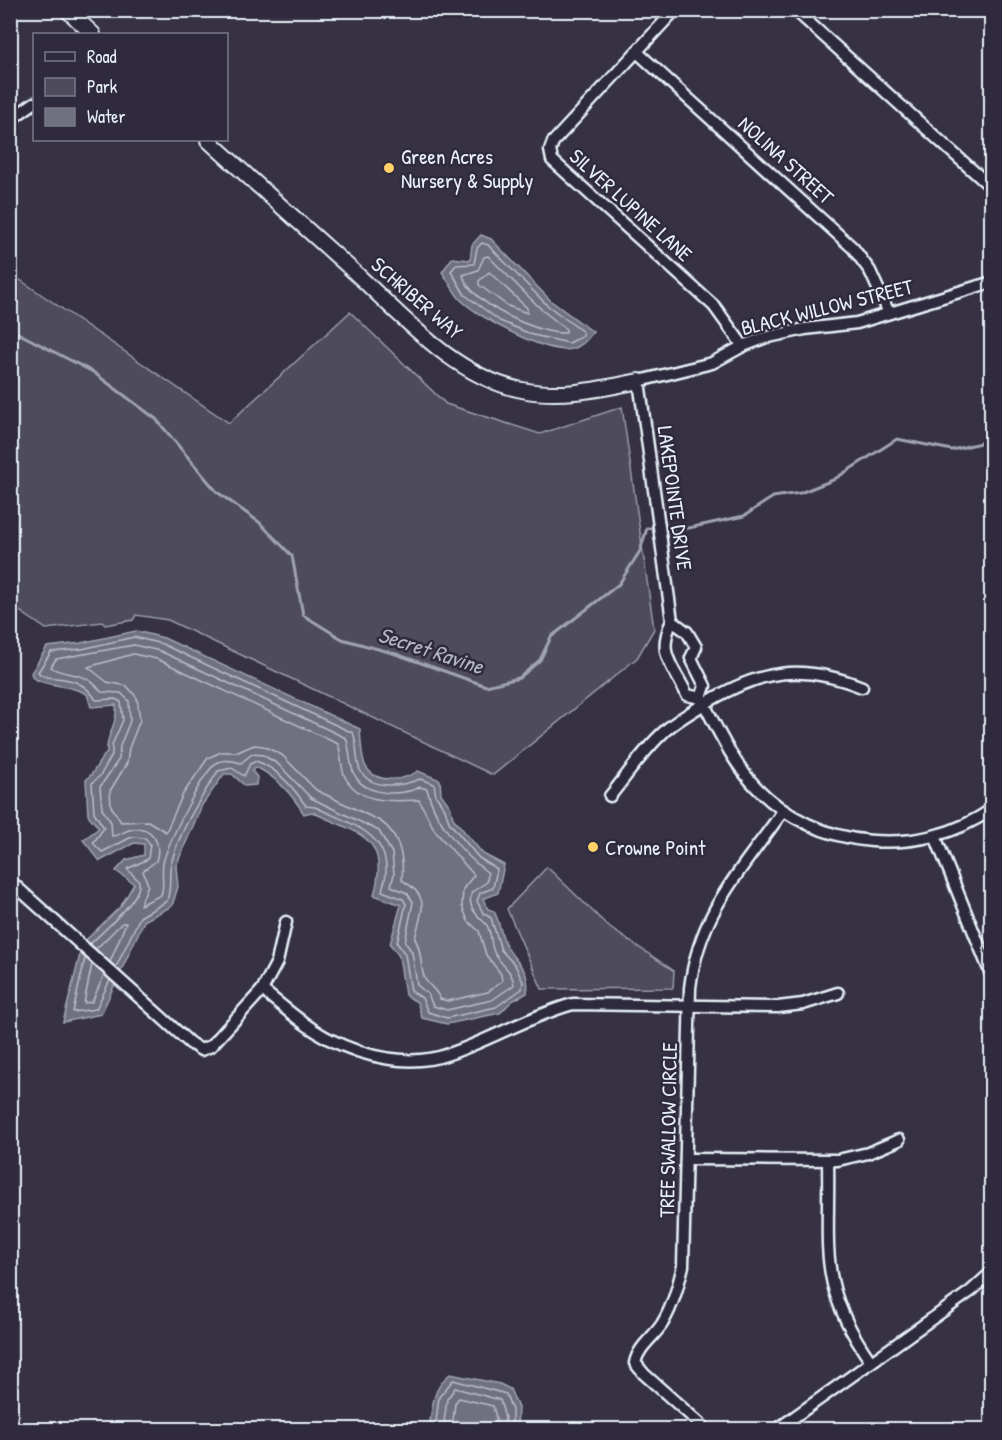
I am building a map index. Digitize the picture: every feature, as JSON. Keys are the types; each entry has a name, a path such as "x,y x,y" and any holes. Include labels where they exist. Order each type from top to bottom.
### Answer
{"street":[{"path":"67,10 92,33"},
{"name":"SILVER LUPINE LANE","path":"675,10 553,142 550,150 552,160 714,306 743,346"},
{"path":"795,10 992,188"},
{"name":"NOLINA STREET","path":"637,52 853,248 870,271 889,313"},
{"path":"10,120 33,104"},
{"name":"SCHRIBER WAY","path":"209,141 415,327 474,373 513,388 547,393 574,393 639,381"},
{"name":"BLACK WILLOW STREET","path":"639,381 712,363 743,346 786,333 857,323 992,282"},
{"name":"LAKEPOINTE DRIVE","path":"639,381 672,621 666,634 664,653 687,695 703,701"},
{"name":"LAKEPOINTE DRIVE","path":"672,621 687,632 696,647 691,658 705,686 703,701 743,772 783,811 816,828 865,840 891,842 935,836 971,821 992,809"},
{"path":"671,663 691,658"},
{"path":"610,796 668,729 703,701 743,683 776,673 805,672 862,687"},
{"name":"TREE SWALLOW CIRCLE","path":"707,1430 644,1374 635,1363 637,1352 662,1324 681,1277 686,1241 690,1006 694,961 707,920 783,811"},
{"path":"935,836 992,977"},
{"path":"10,881 190,1043 201,1050 211,1046 262,990 277,962 286,922"},
{"path":"262,990 327,1039 367,1056 409,1060 447,1055 545,1012 573,1004 690,1006 803,1004 838,993"},
{"path":"687,1159 828,1161 852,1158 899,1140"},
{"path":"828,1161 826,1239 831,1286 840,1312 871,1362"},
{"path":"776,1430 971,1291 992,1272"}],"green space":[{"path":"10,273 229,423 350,312 446,404 540,434 622,407 654,629 637,658 493,775 168,620 136,615 133,620 105,625 102,622 46,629 11,605"},
{"path":"547,867 610,928 674,971 673,988 542,989 507,909"}],"water":[{"path":"481,235 491,239 551,301 593,332 587,340 572,349 561,349 530,341 481,315 460,299 442,272 452,258 470,260 472,245"},
{"path":"136,631 164,638 360,729 364,763 371,773 377,776 391,779 406,777 418,771 440,780 441,794 450,806 453,818 483,854 504,865 498,893 483,899 488,909 494,911 505,943 525,973 527,993 512,1001 500,1013 447,1024 422,1018 417,1002 405,995 399,956 390,944 401,905 374,895 378,860 374,848 356,832 312,812 304,814 283,787 256,767 252,771 257,777 256,785 245,786 232,774 224,774 202,805 176,866 178,887 172,906 144,921 101,1014 63,1022 83,943 121,906 134,884 116,871 126,860 144,855 144,844 134,843 100,861 83,840 99,828 88,815 86,780 107,753 116,705 91,707 87,694 39,681 33,678 31,673 47,647 81,643"},
{"path":"450,1374 500,1384 510,1389 518,1408 517,1429 429,1429 436,1392"}],"waterway":[{"name":"Secret Ravine","path":"10,329 93,372 156,419 217,492 259,522 292,556 303,615 342,639 396,654 486,686 519,678 540,660 551,637 619,584 640,551 647,528 684,529 744,516 773,497 800,493 833,480 897,439 952,450 992,440"}],"place":[{"name":"Green Acres Nursery & Supply","path":"389,168"},
{"name":"Crowne Point","path":"593,847"}]}
